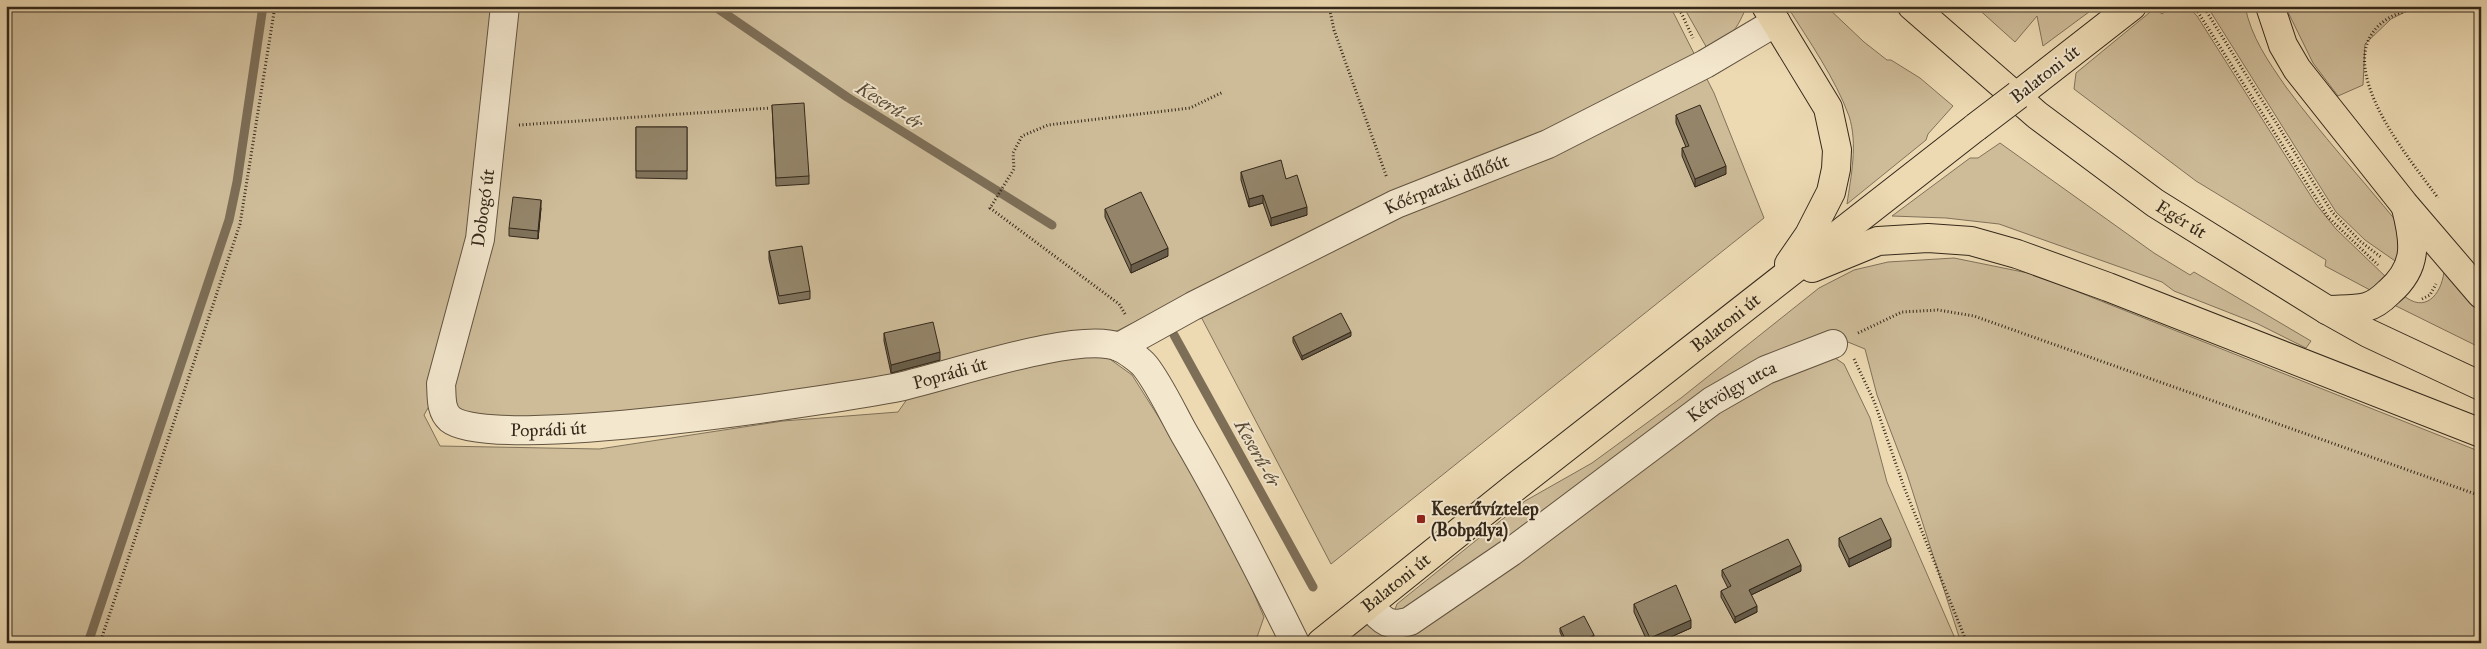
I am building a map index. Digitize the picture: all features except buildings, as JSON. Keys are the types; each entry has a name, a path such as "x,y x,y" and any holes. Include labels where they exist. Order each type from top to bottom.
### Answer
{"main road":[{"name":"Egér út","path":"1912,6 2037,116 2155,203 2327,310 2368,333 2481,386"},
{"name":"Balatoni út","path":"1321,643 1514,488 2132,6"},
{"path":"2270,6 2283,45 2297,69 2404,204 2481,294"},
{"path":"1771,14 1828,108 1837,150 1836,170 1831,192 1809,235 1774,286"},
{"path":"2327,310 2367,307 2393,274 2404,277 2411,260 2413,246 2412,232 2404,204"},
{"path":"1774,286 1828,260 1878,241 1928,238 1971,241 2016,254 2108,287 2481,433"}],"street":[{"name":"Dobogó út","path":"442,407 441,384 480,239 494,127 505,6"},
{"name":"Kőérpataki dűlőút","path":"1128,342 1193,306 1396,204 1548,144 1705,64 1771,14"},
{"name":"Poprádi út","path":"442,407 450,418 464,426 490,430 563,430 745,412 896,387 1057,347 1128,342 1144,364 1227,506 1295,643"},
{"name":"Kétvölgy utca","path":"1369,605 1383,620 1396,625 1410,621 1511,552 1712,401 1766,370 1834,344"}],"path":[{"path":"100,643 240,224 275,6"},
{"path":"1329,6 1334,30 1396,204"},
{"path":"1678,6 1705,64"},
{"path":"2194,6 2328,217 2393,274"},
{"path":"2203,6 2332,212 2393,274"},
{"path":"2426,6 2403,12 2384,21 2375,30 2369,41 2365,63 2370,88 2380,111 2439,199"},
{"path":"1128,342 1119,304 990,208 1014,169 1013,153 1022,136 1048,124 1190,108 1224,92"},
{"path":"494,127 770,108"},
{"path":"1834,344 1902,312 1938,310 1974,316 2481,496"},
{"path":"1834,344 1847,350 1864,377 1904,487 1967,643"}],"shaded area":[{"path":"6,6 1670,6 1714,93 1764,218 1331,564 1189,294 1117,331 824,390 709,405 464,426 441,385 424,415 440,446 599,449 783,421 898,412 912,392 1057,351 1100,352 1132,375 1218,511 1264,617 1255,643 6,643"},
{"path":"1683,6 1745,6 1746,8 1732,33 1708,50"},
{"path":"1787,6 1826,6 1864,42 1887,60 1891,60 1920,78 1953,106 1928,134 1926,140 1847,204 1853,149 1852,127 1849,116 1829,74"},
{"path":"1975,6 2097,6 2043,46 2037,16 2015,42"},
{"path":"2172,6 2188,6 2197,16 2316,204 2336,229 2387,278 2370,290 2325,266 2326,260 2196,181 2074,89 2076,73 2155,8 2162,14"},
{"path":"2207,6 2245,6 2256,38 2286,87 2397,222 2401,239 2398,263 2365,240 2336,212"},
{"path":"2285,6 2417,6 2391,19 2365,44 2363,85 2338,96 2313,63"},
{"path":"2000,143 2154,253 2190,275 2194,272 2311,341 2306,348 2258,324 2174,291 2162,282 1999,224 1946,218 1892,216 1970,158 1978,158"},
{"path":"1954,258 2033,274 2481,452 2481,643 1961,643 1907,474 1877,395 1865,349 1838,338 1753,370 1412,610 1394,612 1397,604 1525,501 1592,463 1681,398 1819,288 1854,270 1888,262"},
{"path":"2444,272 2481,315 2481,348 2394,305 2403,295 2418,303 2431,299 2439,288"},
{"path":"1829,354 1844,364 1870,418 1887,482 1957,643 1321,643 1369,605 1410,621 1683,421"}],"waterway":[{"path":"88,643 229,220 237,182 263,6"},
{"name":"Keserű-ér","path":"714,6 847,97 1052,225"},
{"name":"Keserű-ér","path":"1174,335 1313,587"}],"place":[{"name":"Keserűvíztelep (Bobpálya)","path":"1421,519"}]}
